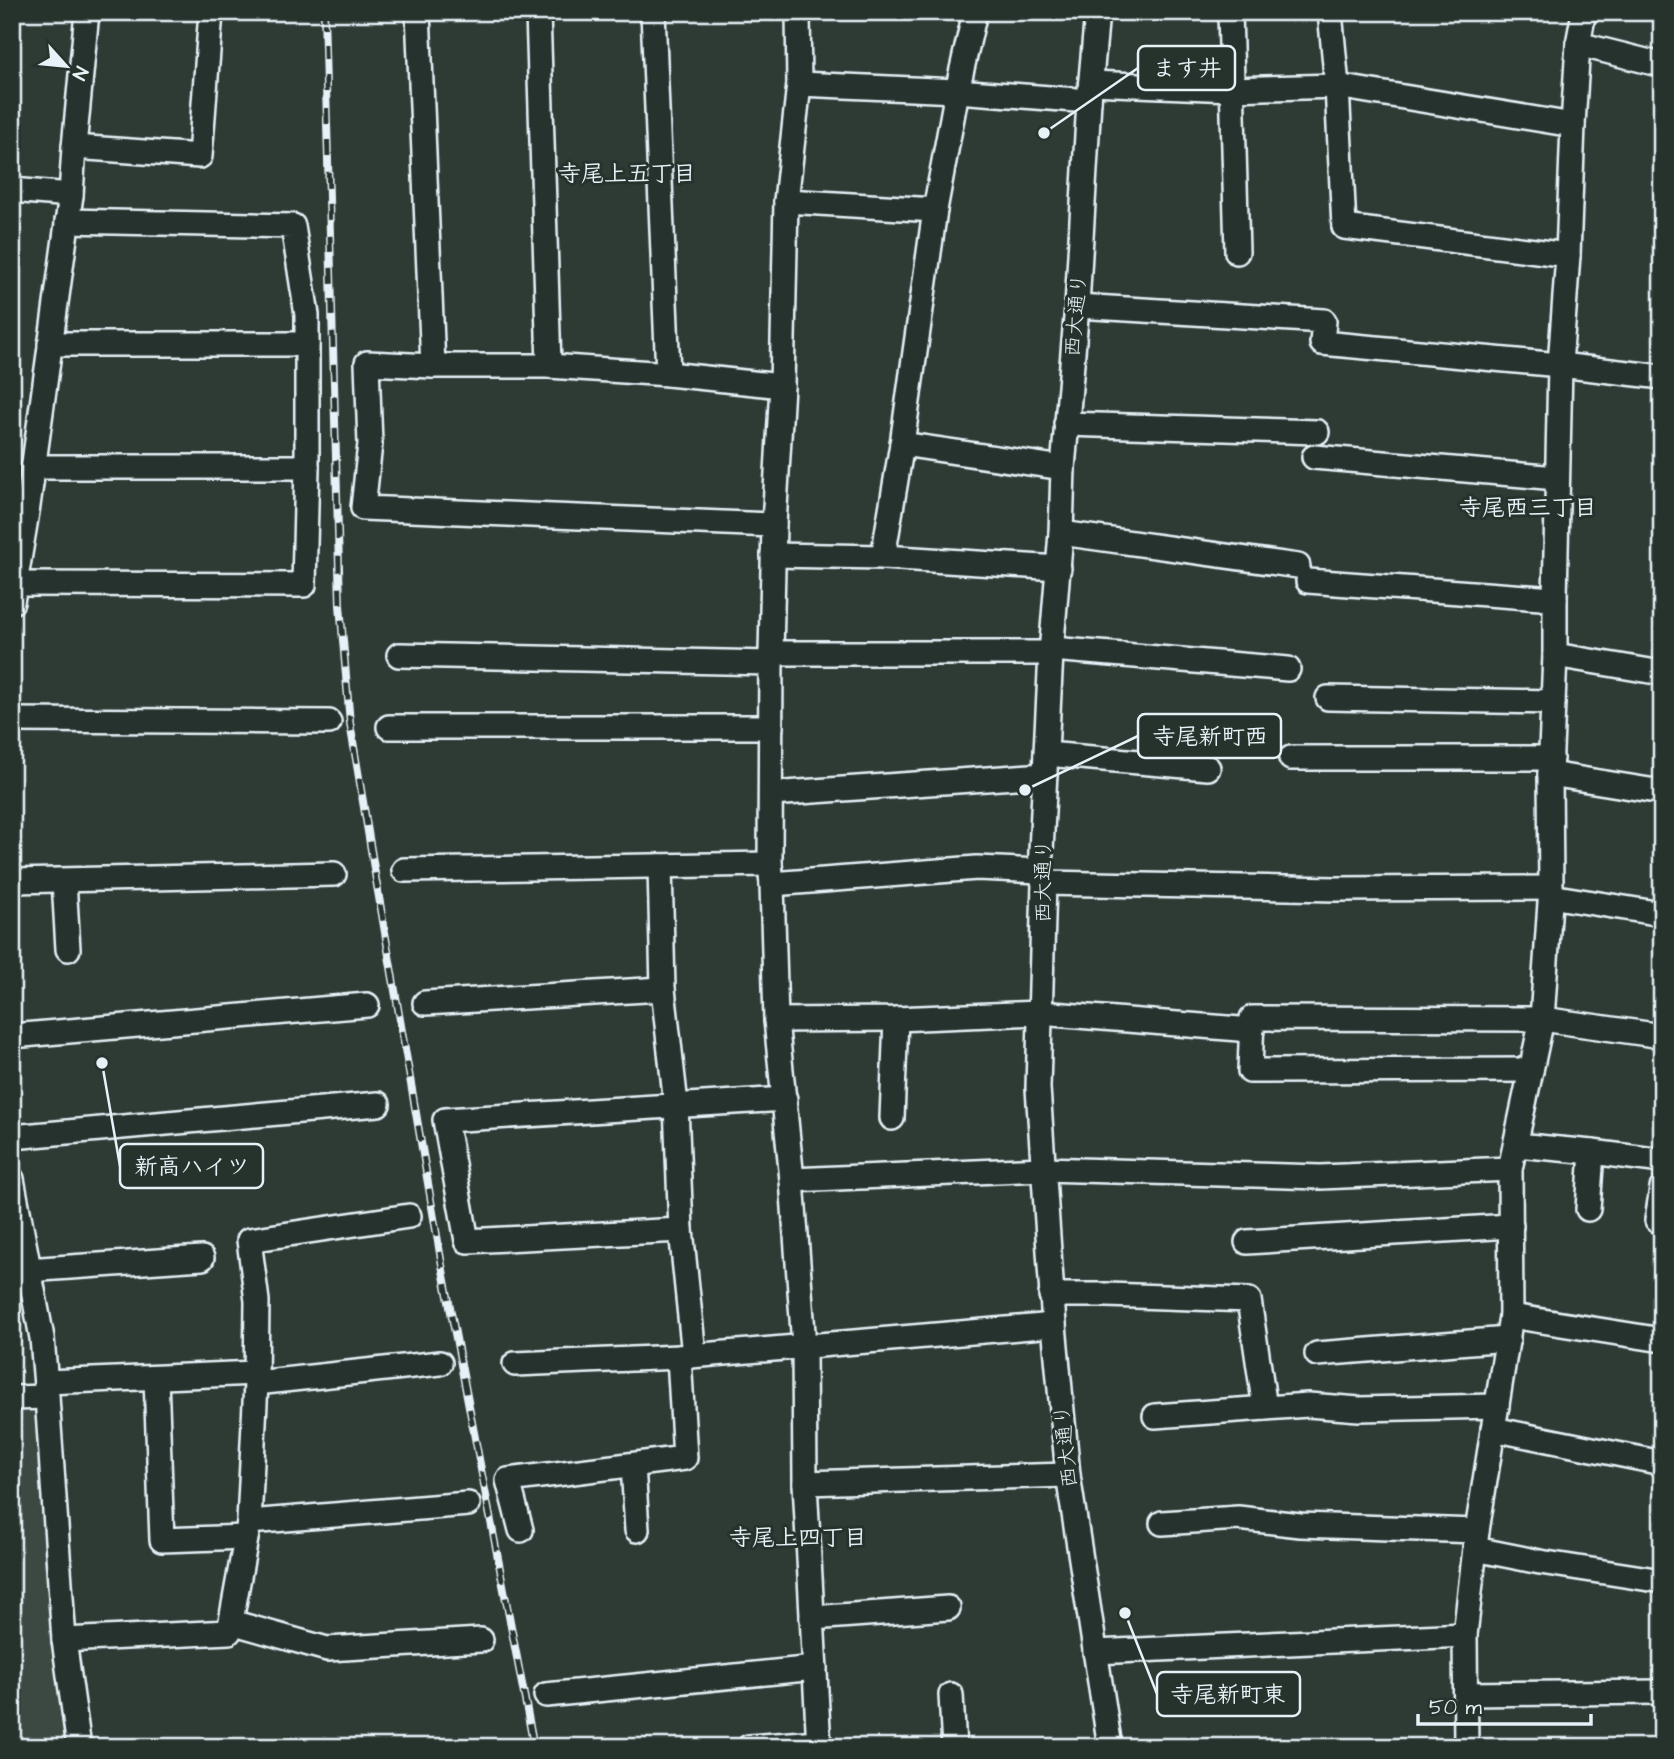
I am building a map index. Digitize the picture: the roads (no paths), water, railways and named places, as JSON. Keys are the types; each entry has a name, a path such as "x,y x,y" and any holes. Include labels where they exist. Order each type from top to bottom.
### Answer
{"street":[{"path":"67,221 293,226 307,315 304,585 14,593 20,506 33,467 51,344 67,221 71,195 87,12"},
{"path":"74,147 201,156 211,12"},
{"path":"418,12 433,366"},
{"path":"538,12 549,366"},
{"path":"653,12 668,374"},
{"path":"749,1747 819,1744 805,1483 804,1346 792,1180 776,1020 771,874 773,555 782,386 786,201 799,84 798,12"},
{"path":"883,557 935,210 975,12"},
{"name":"西大通り","path":"1097,12 1051,651 1042,877 1038,1088 1051,1295 1068,1475 1110,1747"},
{"path":"1230,12 1237,252"},
{"path":"1330,12 1337,86 1344,227 1568,255"},
{"path":"1466,1747 1465,1635 1476,1540 1511,1315 1510,1169 1542,1019 1550,892 1550,766 1555,655 1560,365 1578,44 1584,12"},
{"path":"1578,44 1662,65"},
{"path":"799,84 957,91 1090,92 1337,86 1573,125"},
{"path":"12,190 71,195"},
{"path":"786,201 935,210"},
{"path":"1077,306 1324,321 1322,343 1662,377"},
{"path":"51,344 307,344"},
{"path":"774,525 363,508 370,444 367,363 549,366 668,374 782,386"},
{"path":"1066,424 1317,432"},
{"path":"902,444 1063,468"},
{"path":"1314,457 1558,478"},
{"path":"33,467 307,467"},
{"path":"1061,533 1303,573 1555,599"},
{"path":"773,555 883,557 1059,568"},
{"path":"399,655 771,658 1051,651 1288,669"},
{"path":"1555,655 1662,673"},
{"path":"1328,698 1553,702"},
{"path":"12,720 330,722"},
{"path":"389,727 771,727"},
{"path":"1291,758 1550,766 1662,792"},
{"path":"771,794 1046,765 1208,768"},
{"path":"404,870 660,866 771,874 977,868 1042,877 1336,889 1550,892 1662,914"},
{"path":"521,1530 508,1479 685,1458 686,1356 676,1105 663,989 660,866"},
{"path":"12,881 334,874"},
{"path":"64,881 68,949"},
{"path":"425,1003 663,989"},
{"path":"12,1036 366,1006"},
{"path":"776,1020 896,1019 1040,1013 1252,1030"},
{"path":"1531,1070 1250,1071 1252,1018 1542,1019 1662,1036"},
{"path":"892,1118 896,1019"},
{"path":"681,1230 467,1241 445,1120 785,1099"},
{"path":"12,1137 378,1104"},
{"path":"1516,1145 1662,1161"},
{"path":"1588,1209 1592,1152"},
{"path":"792,1180 1043,1170 1320,1177 1510,1169"},
{"path":"12,1179 20,1270 42,1338 64,1640 79,1747"},
{"path":"1657,1220 1662,1188"},
{"path":"64,1640 229,1632 248,1530 256,1378 257,1301 249,1240 409,1216"},
{"path":"1247,1242 1511,1226"},
{"path":"20,1270 202,1258"},
{"path":"1051,1295 1249,1300 1265,1408"},
{"path":"1511,1315 1662,1340"},
{"path":"515,1364 686,1356 1054,1325"},
{"path":"1317,1354 1508,1339"},
{"path":"12,1398 47,1390 156,1378 256,1378 440,1363"},
{"path":"156,1378 162,1540 468,1504"},
{"path":"1155,1416 1308,1405 1359,1409 1497,1406"},
{"path":"1493,1429 1662,1464"},
{"path":"633,1465 637,1530"},
{"path":"805,1483 1068,1475"},
{"path":"1162,1523 1238,1518 1476,1540 1540,1562 1662,1581"},
{"path":"812,1618 948,1608"},
{"path":"231,1622 327,1649 481,1640"},
{"path":"1096,1652 1465,1635"},
{"path":"546,1695 815,1668"},
{"path":"1466,1694 1662,1692"},
{"path":"951,1695 954,1747"}],"railway":[{"path":"324,12 340,605 350,723 442,1265 534,1747"}],"place":[{"name":"ます井","path":"1044,133"},
{"name":"寺尾新町西","path":"1025,790"},
{"name":"新高ハイツ","path":"102,1063"},
{"name":"寺尾新町東","path":"1125,1613"}],"district":[{"name":"寺尾上五丁目","path":"627,174"},
{"name":"寺尾西三丁目","path":"1528,508"},
{"name":"寺尾上四丁目","path":"798,1538"}]}
